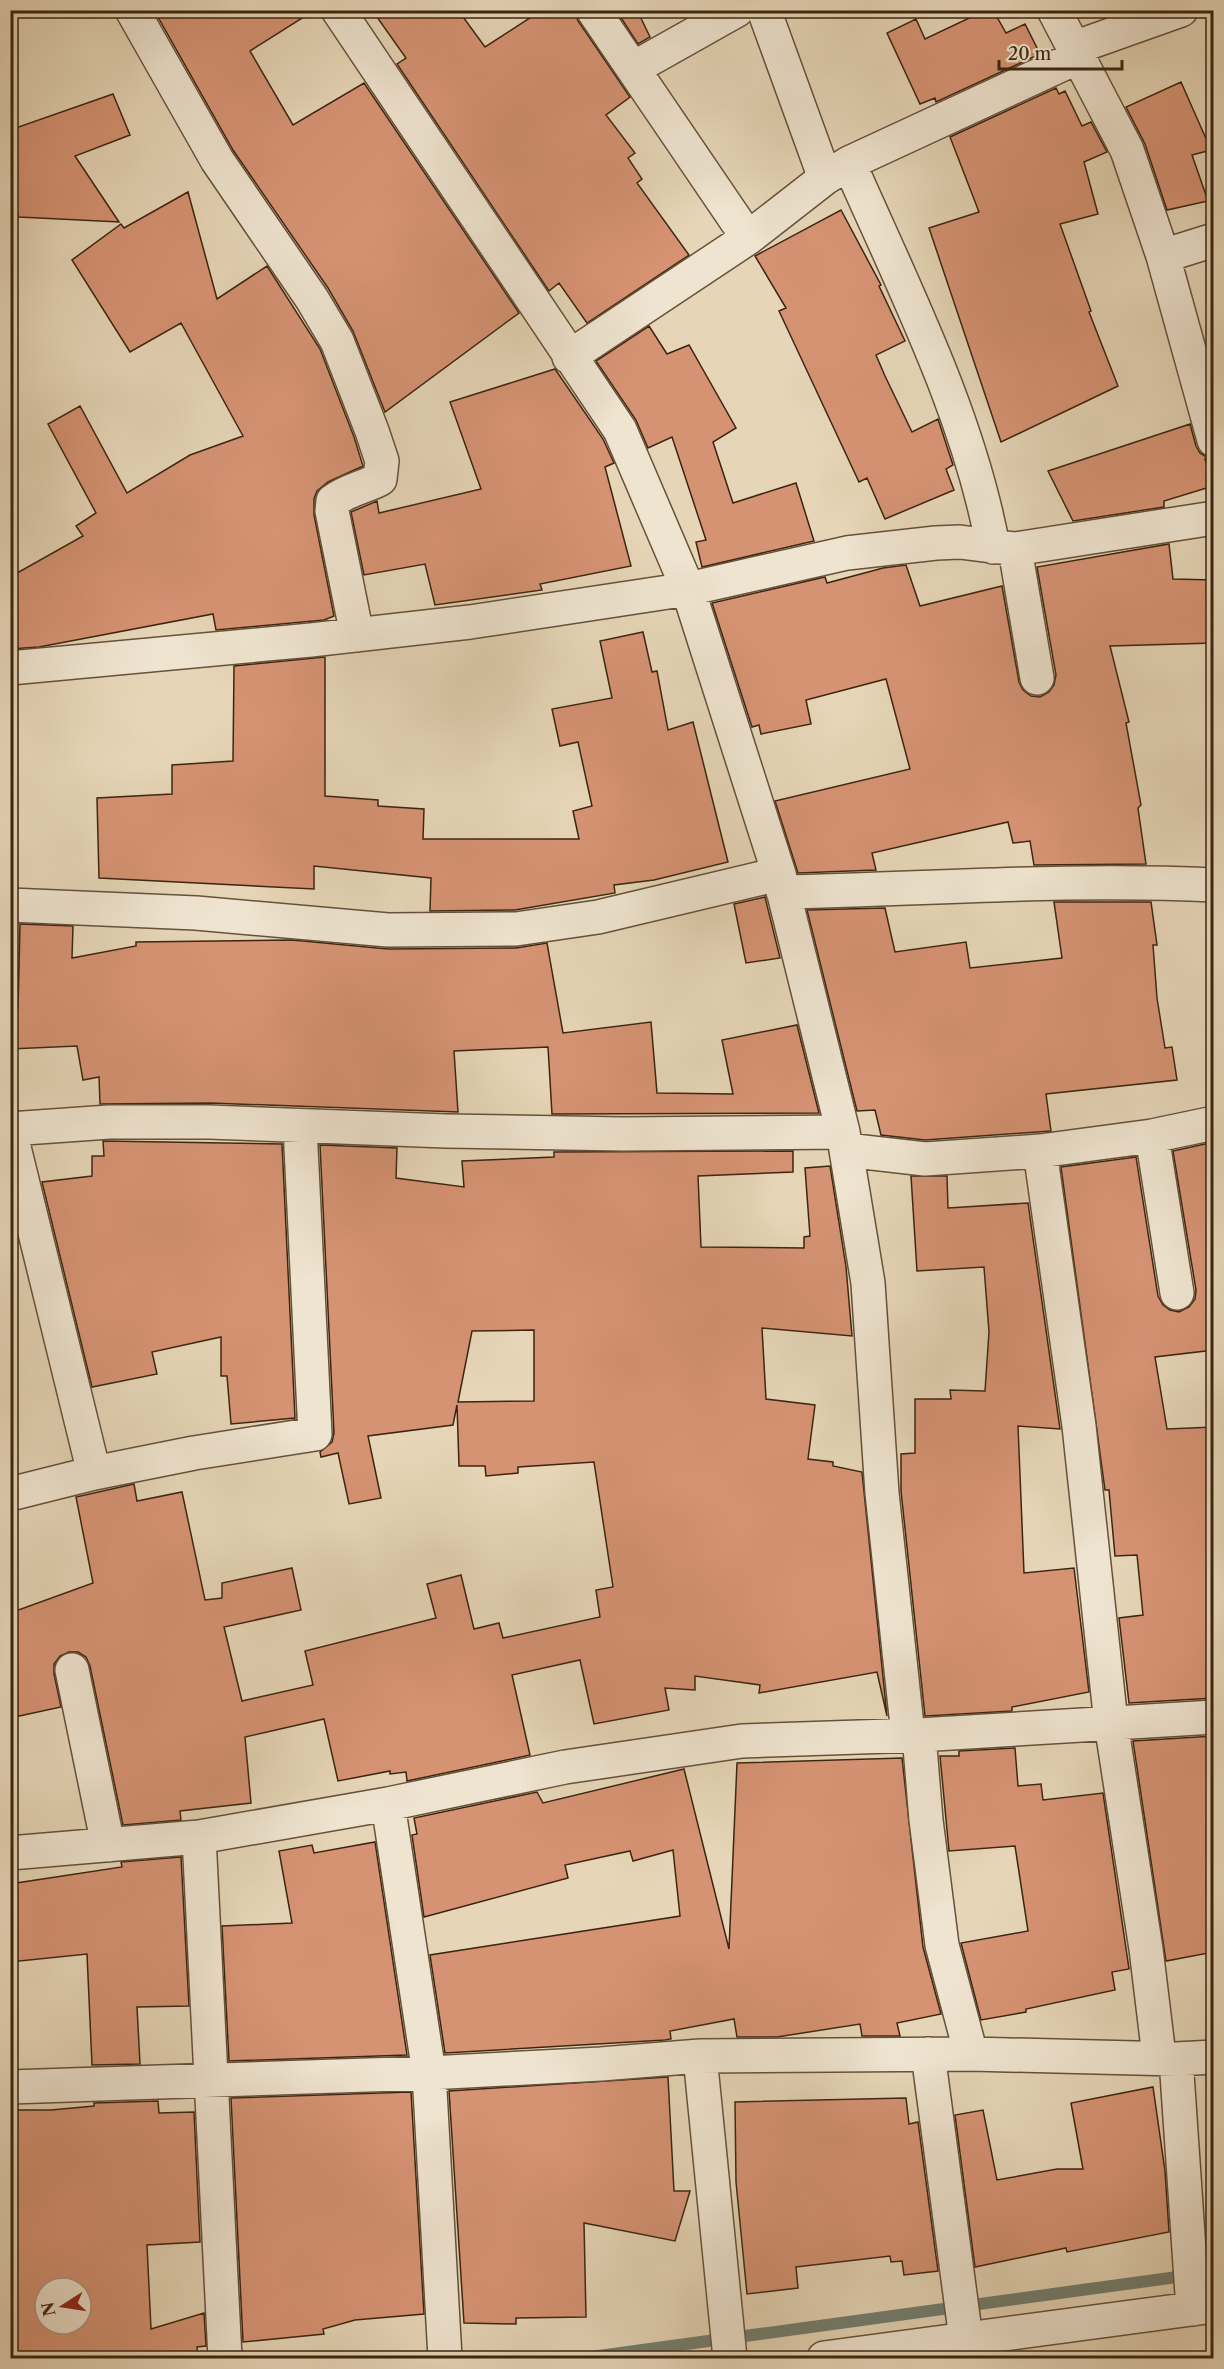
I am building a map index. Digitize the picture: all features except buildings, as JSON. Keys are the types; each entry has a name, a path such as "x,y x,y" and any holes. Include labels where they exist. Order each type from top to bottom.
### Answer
{"street":[{"path":"132,10 217,160 312,299 337,341 372,431 382,461 380,478 365,487 342,494 333,501 332,511 357,635"},
{"path":"338,10 620,430 688,589 781,883 845,1141 868,1283 882,1493 913,1735 942,1945 971,2054"},
{"path":"593,10 748,238"},
{"path":"634,68 737,10"},
{"path":"764,10 837,170 927,341 1004,548 1037,678"},
{"path":"1054,10 1127,150 1163,256 1214,440"},
{"path":"569,357 748,238 837,170 1076,53 1182,10"},
{"path":"1163,256 1214,240"},
{"path":"10,668 470,622 688,589 847,553 960,542 1004,548 1214,518"},
{"path":"10,905 196,913 388,930 516,929 598,917 781,883 1214,885"},
{"path":"94,1473 10,1130 109,1122 209,1122 300,1128 845,1141 926,1159 1040,1151 1152,1136 1214,1123"},
{"path":"10,1494 94,1473 194,1453 315,1434 300,1128"},
{"path":"1152,1136 1177,1293"},
{"path":"824,2358 1204,2308 1167,2057 1111,1723 1079,1426 1040,1151"},
{"path":"72,1670 108,1845"},
{"path":"10,1853 199,1837 388,1804 514,1776 649,1753 742,1742 913,1735 1214,1717"},
{"path":"388,1804 429,2073 445,2358"},
{"path":"199,1837 225,2358"},
{"path":"928,2054 966,2339"},
{"path":"10,2087 429,2073 602,2064 700,2056 971,2054 1214,2057"},
{"path":"700,2056 730,2358"}],"waterway":[{"path":"584,2358 1214,2272"}]}
